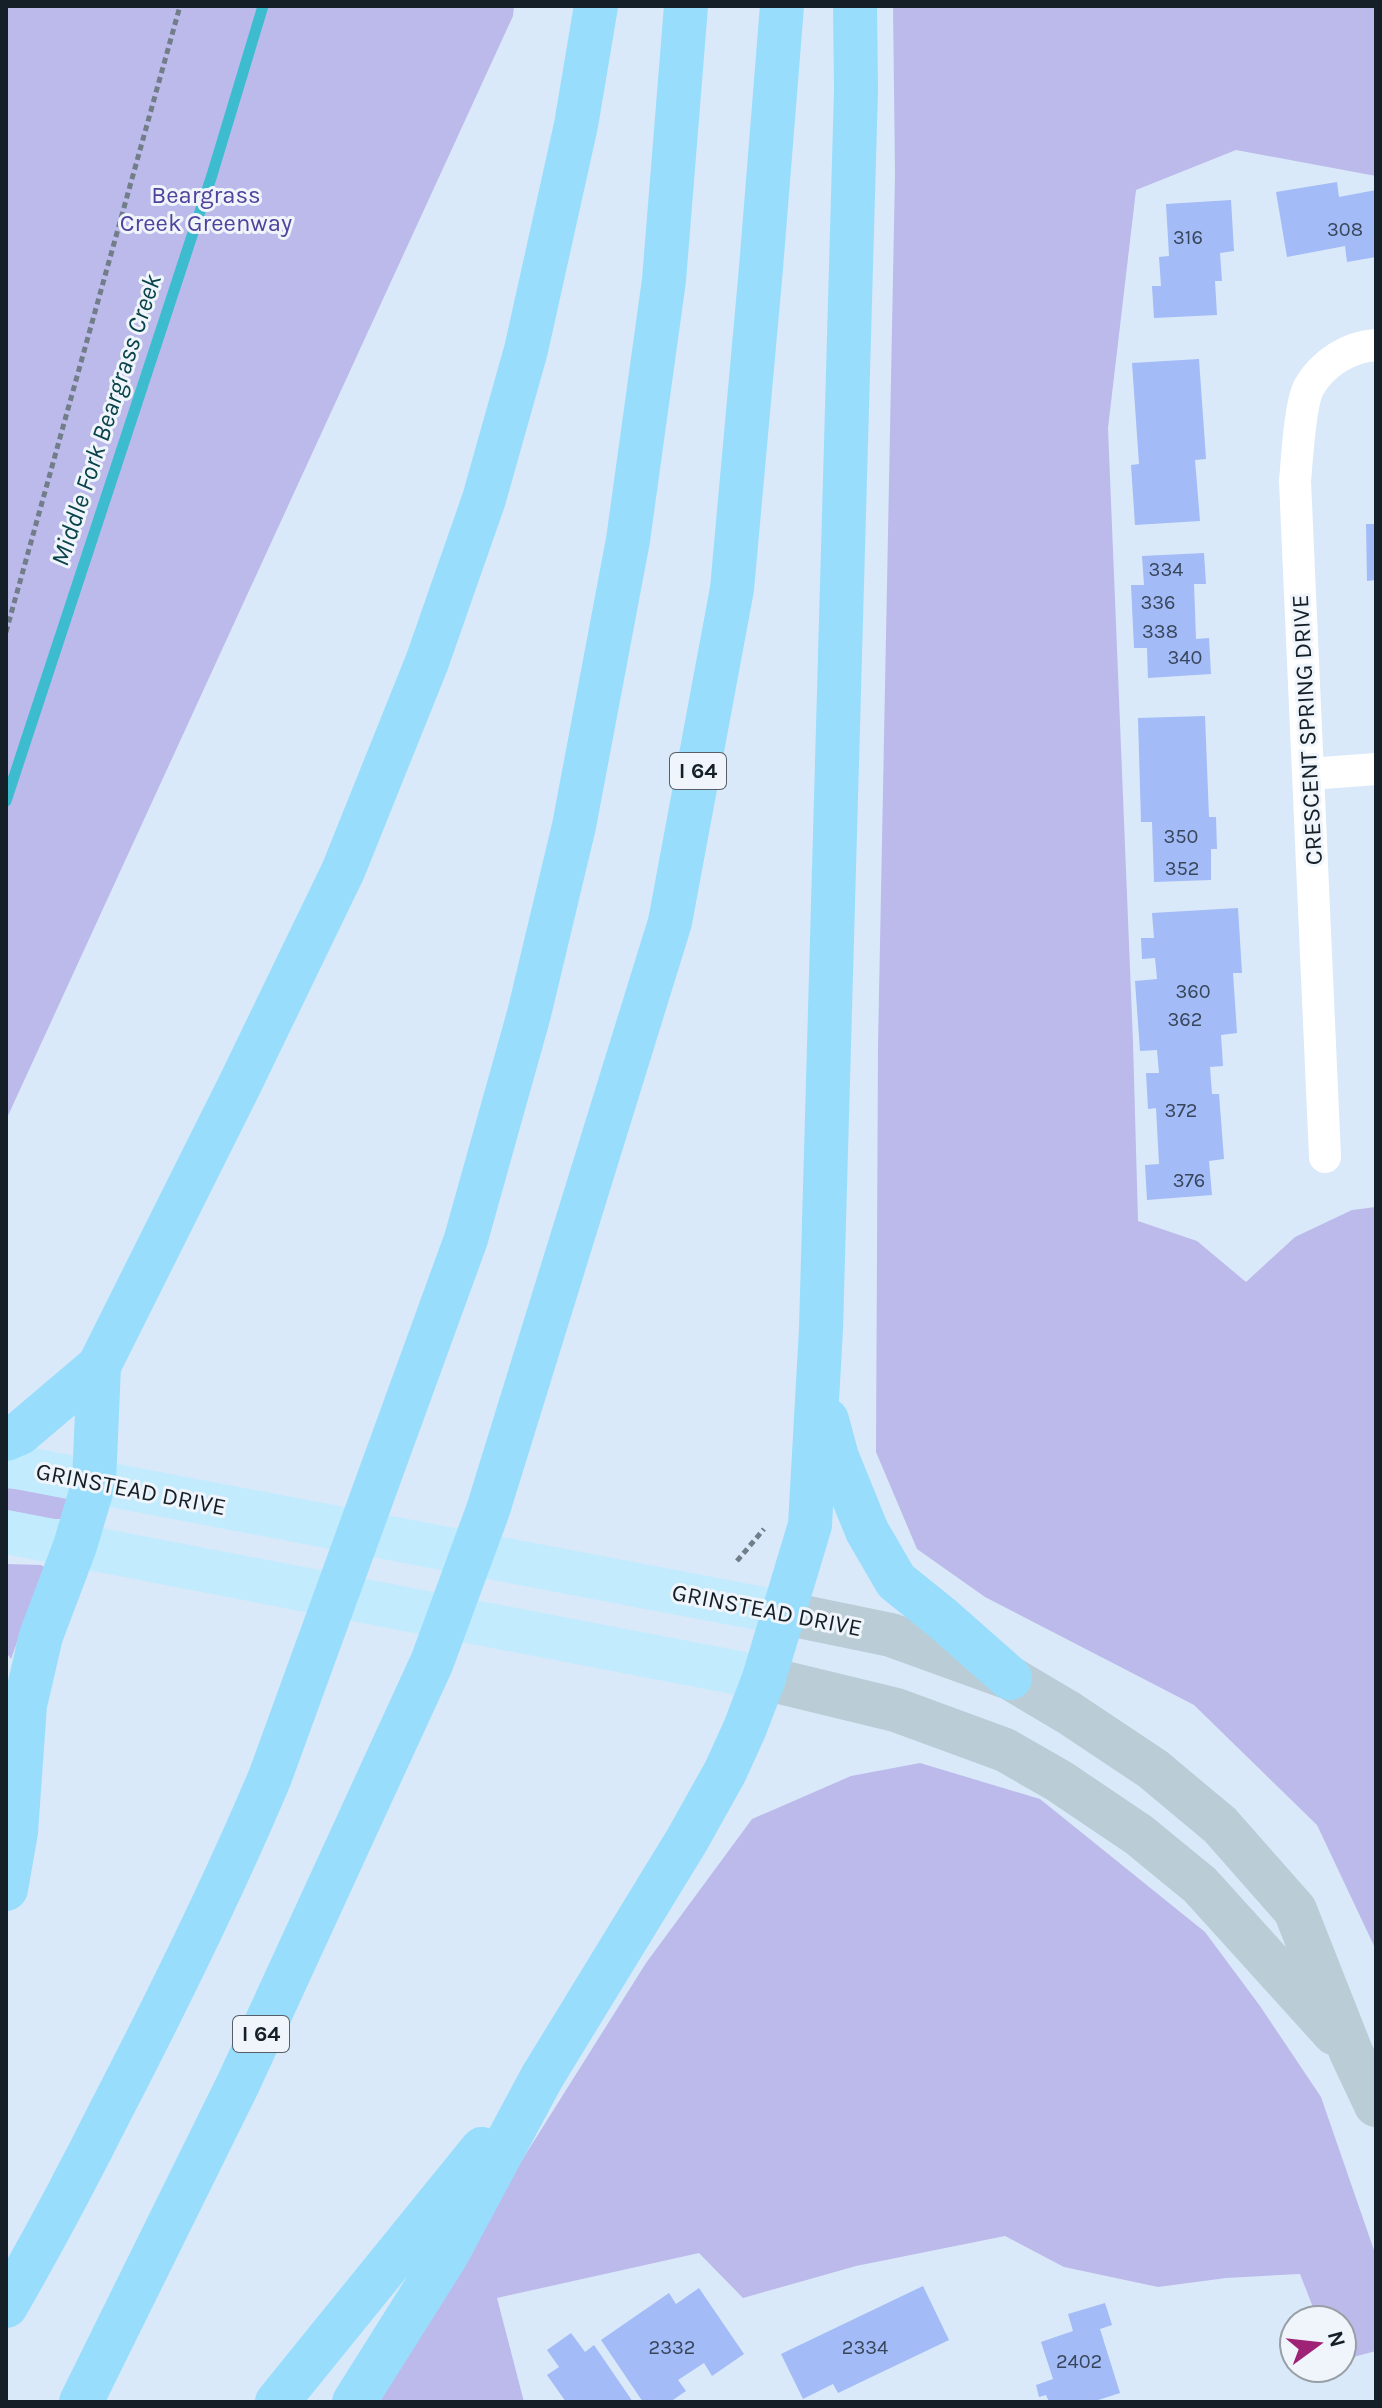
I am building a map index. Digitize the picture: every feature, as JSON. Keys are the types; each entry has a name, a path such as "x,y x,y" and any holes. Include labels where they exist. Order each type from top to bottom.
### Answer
{"highway":[{"path":"6,1439 20,1433 99,1366 343,871 427,662 484,499 526,350 576,125 596,6"},
{"path":"6,2306 154,2027 238,1853 270,1777 466,1239 529,1014 574,826 628,540 662,296 686,6"},
{"name":"I 64","path":"81,2402 238,2084 432,1662 488,1510 673,907 732,589 782,6"},
{"path":"354,2402 446,2256 542,2077 687,1840 725,1772 764,1678 810,1525 818,1388 855,105 855,6"},
{"path":"6,1889 16,1832 14,1718 25,1705 41,1636 75,1546 94,1482 99,1366"},
{"path":"818,1388 837,1457 867,1531 896,1581 1010,1678"},
{"path":"277,2402 542,2077"}],"main road":[{"name":"GRINSTEAD DRIVE","path":"6,1465 784,1613"},
{"name":"GRINSTEAD DRIVE","path":"6,1532 764,1678"}],"street":[{"name":"CRESCENT SPRING DRIVE","path":"1325,1157 1295,481 1308,388 1336,356 1376,345"},
{"path":"1309,774 1376,769"},
{"name":"GRINSTEAD DRIVE","path":"784,1613 891,1635 1010,1678 1153,1769 1220,1825 1295,1910 1351,2052 1376,2105"},
{"name":"GRINSTEAD DRIVE","path":"764,1678 896,1710 1005,1750 1059,1781 1139,1835 1200,1885 1351,2052"}],"path":[{"path":"6,632 180,6"}],"green space":[{"name":"Beargrass Creek Greenway","path":"6,6 514,6 513,16 6,1120"},
{"path":"893,6 1376,6 1376,176 1236,150 1136,190 1108,428 1138,1221 1197,1241 1246,1282 1295,1237 1352,1210 1376,1207 1376,1950 1317,1825 1194,1705 985,1597 917,1549 876,1452 878,1046 895,174"},
{"path":"6,1488 64,1494 68,1499 67,1515 53,1519 6,1510"},
{"path":"6,1564 44,1567 11,1659 6,1652"},
{"path":"920,1763 1040,1799 1205,1932 1260,2006 1321,2097 1376,2256 1376,2351 1358,2356 1358,2304 1312,2304 1300,2274 1226,2278 1158,2287 1064,2267 1005,2236 856,2266 743,2298 699,2253 497,2298 524,2402 374,2402 437,2295 646,1963 752,1819 851,1776"}],"building":[{"path":"1337,182 1339,197 1376,190 1376,257 1347,262 1345,246 1287,257 1276,192"},
{"path":"1231,200 1234,251 1220,253 1222,281 1215,281 1217,315 1154,318 1152,286 1161,286 1159,257 1169,256 1166,204"},
{"path":"1199,359 1206,459 1195,460 1200,521 1135,525 1131,465 1139,464 1132,363"},
{"path":"1366,524 1376,524 1376,580 1367,581"},
{"path":"1204,553 1206,584 1194,584 1196,639 1209,638 1211,674 1148,678 1147,648 1134,648 1131,585 1144,585 1142,556"},
{"path":"1205,716 1209,817 1216,817 1217,849 1211,849 1211,880 1154,882 1152,822 1141,822 1138,718"},
{"path":"1238,908 1242,973 1233,973 1237,1033 1221,1035 1223,1066 1210,1067 1212,1094 1219,1094 1224,1159 1209,1161 1212,1195 1147,1200 1145,1165 1159,1164 1156,1108 1148,1109 1146,1073 1159,1073 1157,1050 1140,1051 1135,981 1157,979 1155,958 1142,959 1141,938 1154,938 1152,913"},
{"path":"923,2286 949,2340 838,2393 833,2384 803,2399 781,2354"},
{"path":"699,2288 744,2354 712,2376 704,2363 678,2380 686,2391 670,2402 643,2402 601,2340 669,2293 676,2304"},
{"path":"1105,2303 1112,2325 1100,2329 1120,2393 1092,2402 1049,2402 1046,2395 1039,2397 1036,2385 1053,2379 1041,2342 1073,2331 1068,2314"},
{"path":"571,2333 585,2352 594,2345 633,2402 566,2402 547,2375 559,2367 547,2350"}],"waterway":[{"name":"Middle Fork Beargrass Creek","path":"6,801 212,175 263,6"}]}
